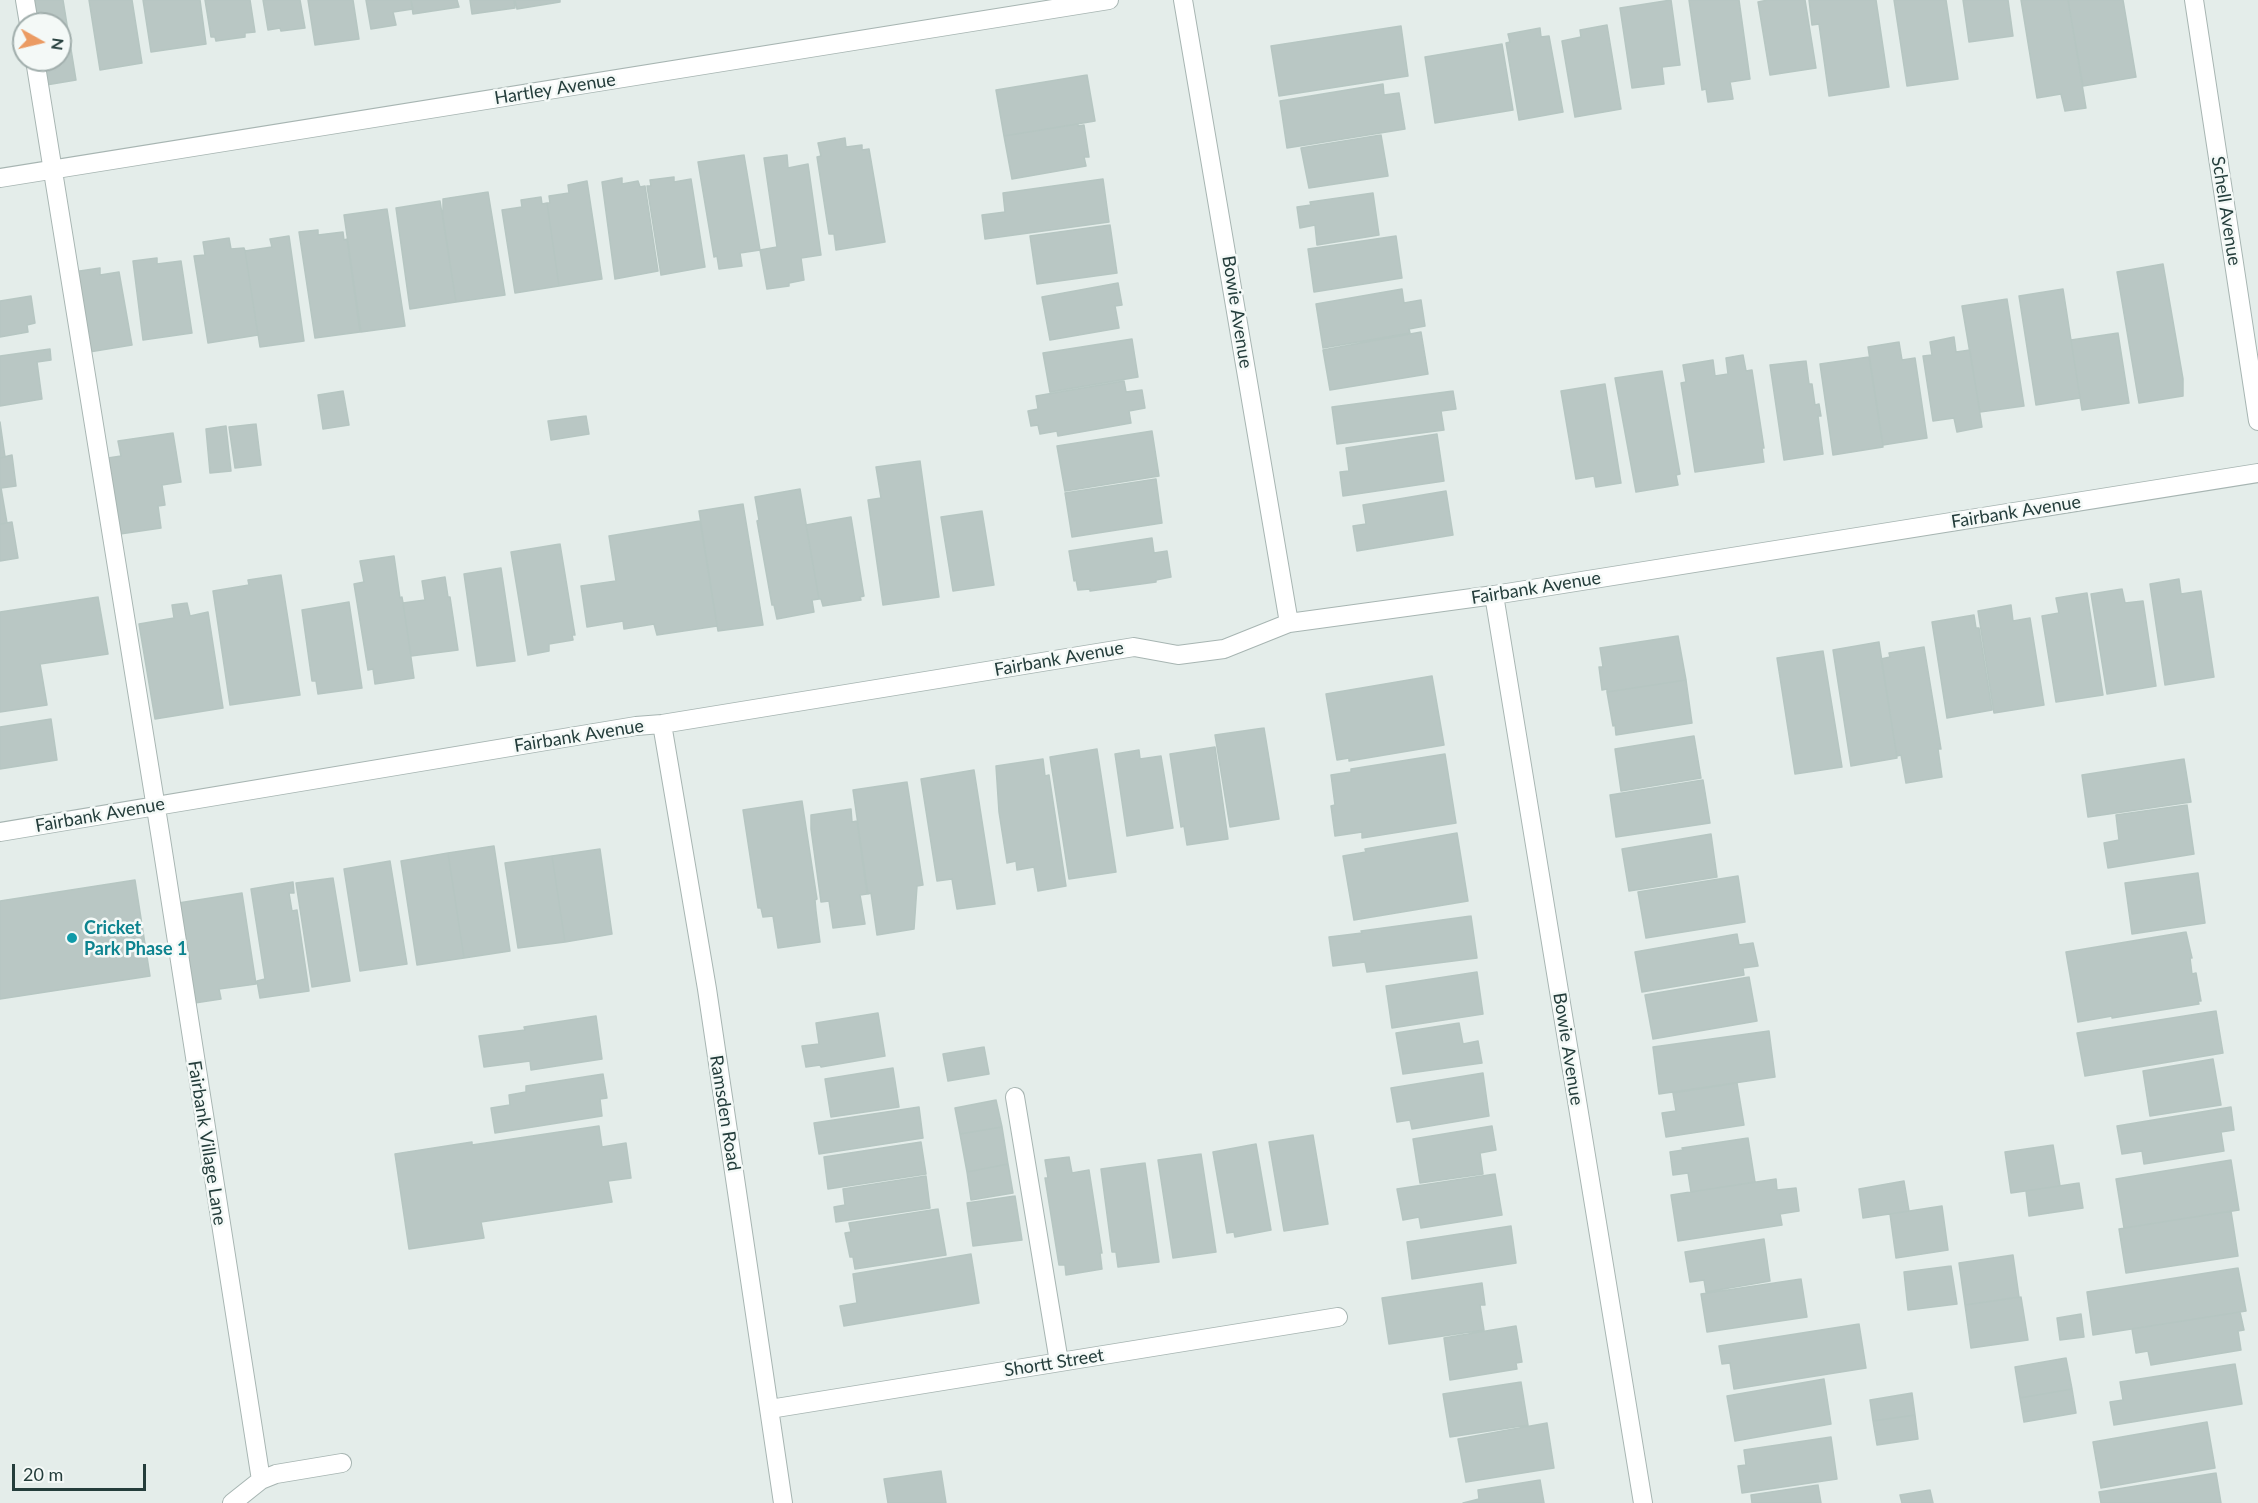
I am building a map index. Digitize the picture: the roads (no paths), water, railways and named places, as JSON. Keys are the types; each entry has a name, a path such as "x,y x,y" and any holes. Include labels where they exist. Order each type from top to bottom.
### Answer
{"street":[{"name":"Hartley Avenue","path":"0,178 1109,0"},
{"name":"Bowie Avenue","path":"1183,0 1289,623"},
{"name":"Schell Avenue","path":"2194,0 2258,421"},
{"name":"Fairbank Village Lane","path":"37,72 261,1480"},
{"name":"Fairbank Avenue","path":"0,832 636,726 662,724 1134,647 1178,655 1224,649 1289,623 1494,595 2258,473"},
{"name":"Bowie Avenue","path":"1494,595 1643,1503"},
{"name":"Ramsden Road","path":"662,724 707,989 783,1503"},
{"path":"1015,1097 1059,1362"},
{"name":"Shortt Street","path":"770,1409 1338,1317"},
{"path":"232,1503 261,1480 276,1474 342,1463"}],"place":[{"name":"Cricket Park Phase 1","path":"72,938"}]}
